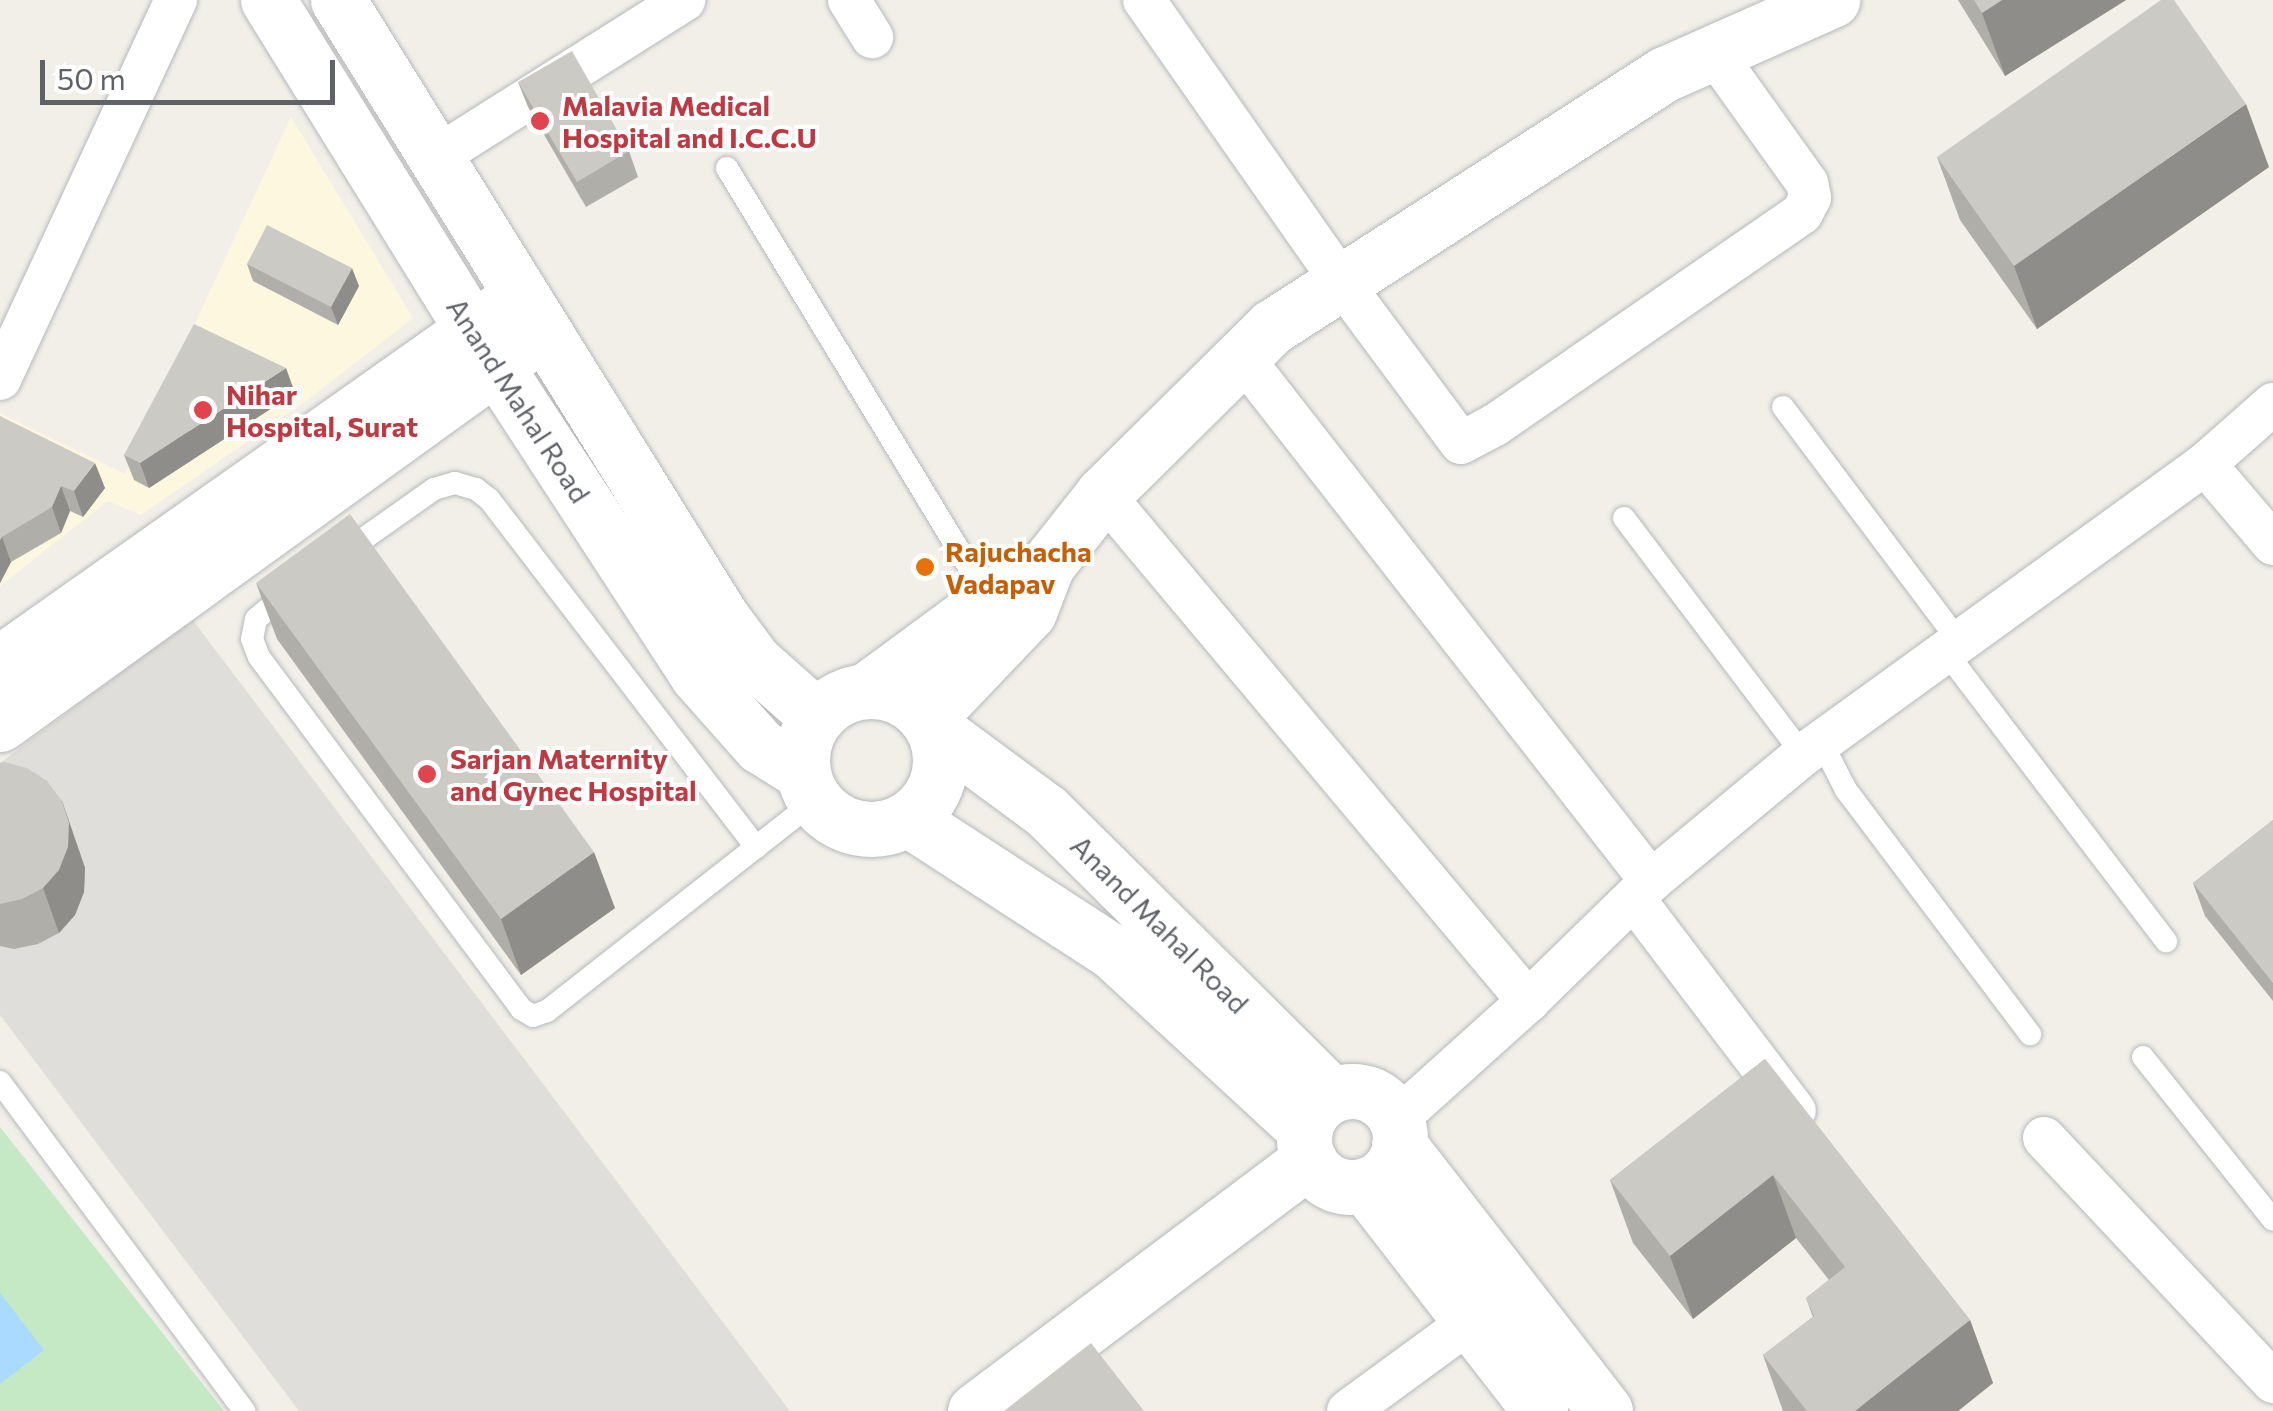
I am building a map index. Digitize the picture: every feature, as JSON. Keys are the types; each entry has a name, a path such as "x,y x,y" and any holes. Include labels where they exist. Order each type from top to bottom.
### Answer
{"main road":[{"name":"Anand Mahal Road","path":"268,0 484,346 697,675 760,746 808,786"},
{"name":"Anand Mahal Road","path":"338,0 736,640 817,717"},
{"path":"930,723 1029,612 1047,565 1103,494 1272,327 1665,74 1832,0"},
{"path":"0,663 533,314"},
{"path":"0,724 484,346"},
{"path":"867,690 989,600 1047,565"},
{"path":"867,690 890,692 912,702 930,723 941,762 936,784 908,819 887,828 864,829 842,823 808,786 802,748 817,717 844,696 867,690"},
{"name":"Anand Mahal Road","path":"930,723 1046,811 1316,1128"},
{"name":"Anand Mahal Road","path":"908,819 1114,953 1316,1128"},
{"path":"976,1411 1316,1128 1347,1091 1376,1097 1387,1150 1471,1322 1540,1411"},
{"path":"1316,1128 1332,1183 1387,1150"},
{"path":"1387,1150 1605,1411"}],"street":[{"path":"0,378 176,0"},
{"path":"436,158 684,0"},
{"path":"849,0 872,37"},
{"path":"1144,0 1342,282 1459,441 1468,443 1802,213 1810,198 1807,182 1714,53"},
{"path":"1242,357 1642,890 1814,1136"},
{"path":"1387,1150 1528,1001 1642,890 1812,748 2205,464 2273,404"},
{"path":"2205,464 2273,544"},
{"path":"1103,494 1528,1001"},
{"path":"2044,1138 2273,1382"},
{"path":"1348,1411 1471,1322"}],"lane":[{"path":"727,168 989,600"},
{"path":"1783,407 2166,941"},
{"path":"329,563 434,489 456,483 476,489 489,499 756,847"},
{"path":"1624,518 1846,790 2030,1034"},
{"path":"299,584 256,620 252,639 258,656 520,1009 533,1016 547,1011 756,847 808,786"},
{"path":"2143,1057 2273,1220"},
{"path":"0,1082 244,1411"}],"shaded area":[{"path":"291,117 413,318 306,401 141,515 108,501 0,586 0,413 125,474"},
{"path":"192,619 790,1411 299,1411 0,1015 0,763"}],"green space":[{"path":"0,1127 224,1411 0,1411"}],"water":[{"path":"0,1293 44,1350 0,1384"}],"building":[{"path":"1974,0 2002,0 1982,13"},
{"path":"2161,0 2174,0 2246,104 2014,266 1937,157"},
{"path":"572,51 629,151 577,182 518,82"},
{"path":"267,225 352,268 331,307 247,264"},
{"path":"194,324 286,368 140,463 124,455"},
{"path":"0,416 95,463 74,491 61,486 52,507 0,540"},
{"path":"350,514 594,852 501,919 256,583"},
{"path":"0,763 27,768 47,781 62,801 69,823 68,847 59,870 43,888 0,904"},
{"path":"2273,820 2273,983 2193,883"},
{"path":"1765,1059 1970,1320 1855,1411 1807,1411 1763,1355 1814,1316 1806,1298 1845,1267 1773,1175 1670,1256 1610,1180"},
{"path":"1091,1343 1144,1411 1004,1411"}],"place":[{"name":"Malavia Medical Hospital and I.C.C.U","path":"540,121"},
{"name":"Nihar Hospital, Surat","path":"203,410"},
{"name":"Rajuchacha Vadapav","path":"925,567"},
{"name":"Sarjan Maternity and Gynec Hospital","path":"427,774"}]}
